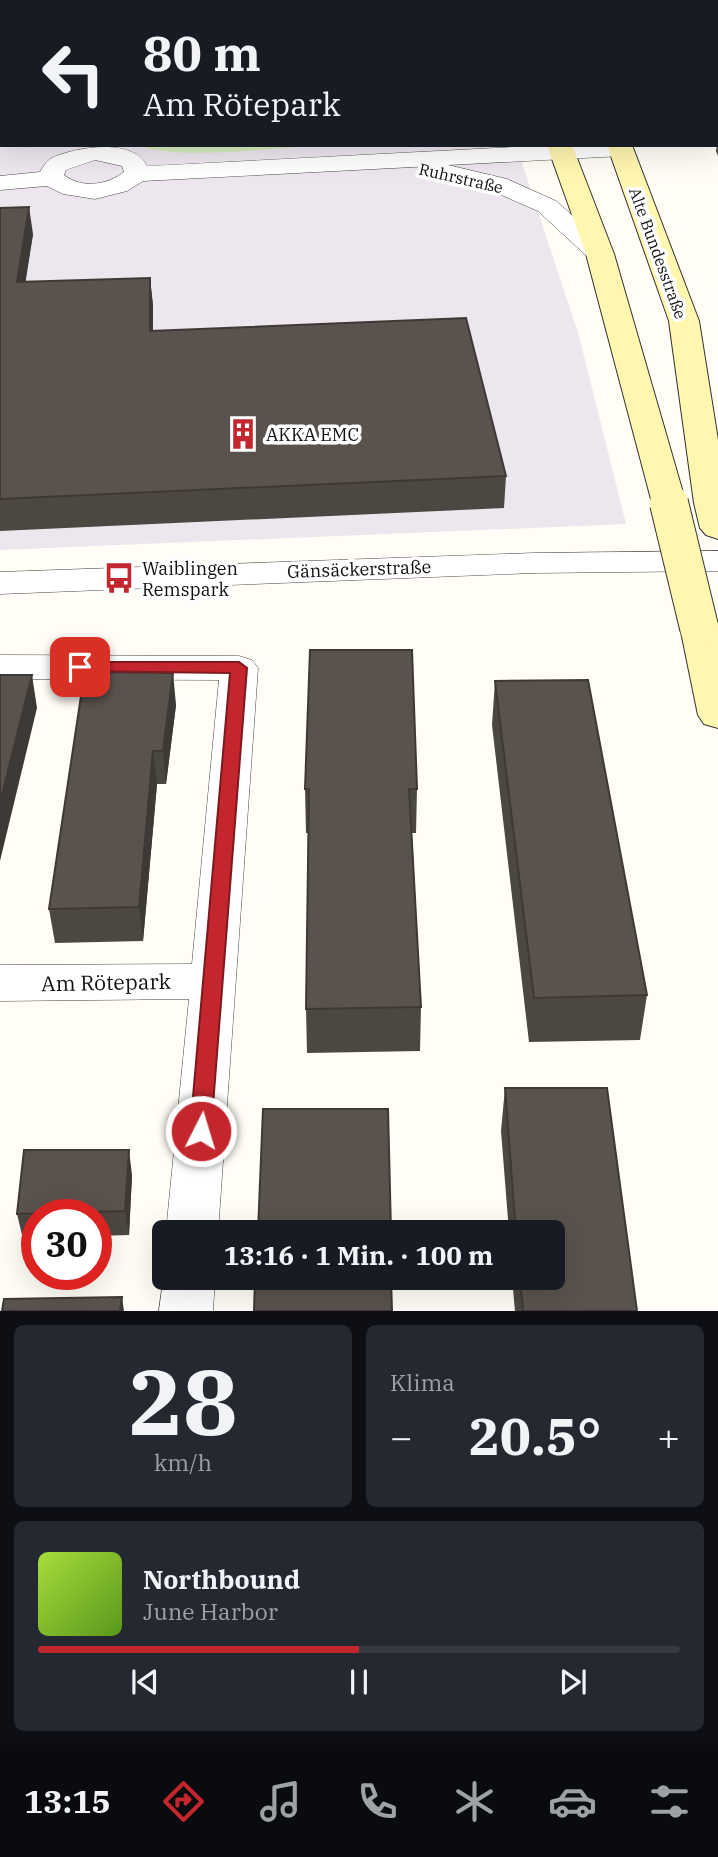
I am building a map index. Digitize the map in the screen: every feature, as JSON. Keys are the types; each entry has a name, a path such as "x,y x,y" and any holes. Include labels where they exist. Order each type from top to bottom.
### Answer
{"main road":[{"name":"Alte Bundesstraße","path":"620,147 684,321 715,516"},
{"path":"561,149 600,254 669,503 718,715"}],"street":[{"name":"Ruhrstraße","path":"137,174 332,162 393,153 620,147"},
{"path":"0,183 52,178 69,188 89,191 110,189 129,182 137,174 133,162 94,149 57,165 52,172 52,178"},
{"name":"Ruhrstraße","path":"393,153 498,184 547,206 600,254"},
{"name":"Gänsäckerstraße","path":"0,583 534,563 718,561"},
{"path":"0,667 239,668 193,1220"},
{"name":"Am Rötepark","path":"0,983 213,981"},
{"path":"186,1311 188,1290"}],"shaded area":[{"path":"0,147 517,147 579,336 626,524 0,550"}],"green space":[{"path":"144,147 299,147 201,153"}],"building":[{"name":"AKKA EMC","path":"29,207 17,282 150,278 150,331 466,318 506,476 0,499 0,208"},
{"path":"310,650 412,650 417,789 409,789 421,1007 306,1009 309,789 305,789"},
{"path":"88,672 173,673 163,751 153,751 139,907 49,909 84,676 88,676"},
{"path":"0,675 32,675 0,802"},
{"path":"588,680 647,995 534,998 495,681"},
{"path":"505,1088 607,1088 637,1311 523,1311 521,1290 565,1290 565,1220 515,1220"},
{"path":"263,1109 388,1109 391,1220 258,1220"},
{"path":"24,1150 129,1150 125,1211 112,1211 112,1199 21,1199 21,1214 17,1214"},
{"path":"255,1290 391,1290 392,1311 254,1311"},
{"path":"122,1297 120,1311 2,1311 4,1299"}],"place":[{"name":"AKKA EMC","path":"243,434"},
{"name":"Waiblingen Remspark","path":"119,578"}],"route":[{"path":"80,667 239,668 201,1131"}]}
